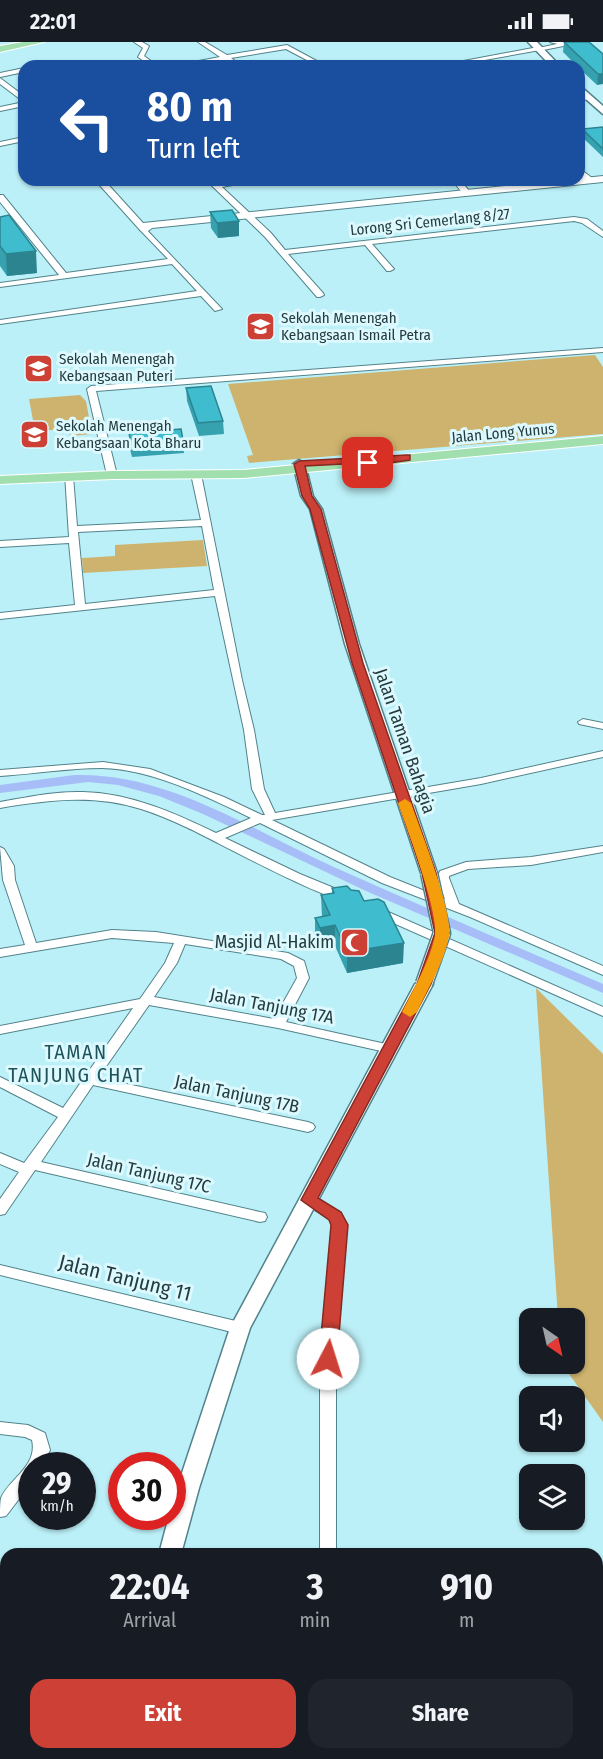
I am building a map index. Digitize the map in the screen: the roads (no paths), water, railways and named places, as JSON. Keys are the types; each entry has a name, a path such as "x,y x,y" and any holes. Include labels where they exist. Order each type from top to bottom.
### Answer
{"main road":[{"path":"0,48 25,42"},
{"path":"0,48 39,42"},
{"path":"535,45 550,60"},
{"path":"585,93 603,111"},
{"name":"Jalan Long Yunus","path":"0,480 68,476 196,474 603,440"},
{"name":"Jalan Taman Bahagia","path":"172,1548 188,1488 240,1328 424,984 442,933 429,873 352,644 316,509 307,496 305,466"}],"street":[{"path":"137,42 147,47 140,54 148,60"},
{"path":"201,42 228,60"},
{"path":"553,42 565,44"},
{"path":"467,60 535,45 580,42"},
{"path":"212,60 290,47 313,60"},
{"path":"0,75 18,71"},
{"path":"0,80 18,91"},
{"path":"585,98 590,98"},
{"path":"0,109 18,104"},
{"path":"0,144 18,140"},
{"path":"585,175 590,180"},
{"path":"585,181 602,179"},
{"path":"104,186 219,309"},
{"path":"216,186 284,252 320,295"},
{"path":"461,186 467,193"},
{"path":"129,213 152,220 205,220 533,186"},
{"path":"0,197 64,276"},
{"name":"Lorong Sri Cemerlang 8/27","path":"284,252 579,219 603,235"},
{"path":"142,227 205,220"},
{"path":"142,227 185,221"},
{"path":"151,237 153,231 172,225"},
{"path":"367,243 390,269"},
{"path":"0,285 173,261"},
{"path":"0,322 202,292"},
{"path":"112,475 91,389 603,350"},
{"path":"196,474 265,818"},
{"path":"68,476 80,607"},
{"path":"0,543 207,523"},
{"path":"0,616 221,592"},
{"path":"583,722 603,726"},
{"path":"222,835 246,823 265,818 481,781 603,754"},
{"path":"0,773 75,765 127,767 150,772 265,818 386,880 454,906 603,971"},
{"path":"0,805 70,796 97,796 137,805 222,835 279,869 603,1012"},
{"path":"454,906 442,879 449,871 466,866 531,861 603,849"},
{"path":"0,851 8,866 5,881 31,946"},
{"path":"0,952 112,934 180,940 284,956 300,964 303,978 278,1024"},
{"path":"0,1210 171,963 180,940"},
{"path":"0,1030 145,1001"},
{"name":"Jalan Tanjung 17A","path":"145,1001 278,1024 390,1049"},
{"name":"Jalan Tanjung 17B","path":"89,1080 308,1127"},
{"path":"0,1081 65,1114"},
{"name":"Jalan Tanjung 17C","path":"0,1158 29,1167 260,1217"},
{"path":"309,1200 336,1216 339,1225 328,1359 328,1548"},
{"name":"Jalan Tanjung 11","path":"0,1270 240,1328"},
{"path":"0,1428 28,1431 39,1437 41,1452"},
{"path":"0,1511 18,1488"}],"waterway":[{"path":"0,789 59,780 103,779 164,793 409,906 603,989"}],"place":[{"name":"Sekolah Menengah Kebangsaan Ismail Petra","path":"260,327"},
{"name":"Sekolah Menengah Kebangsaan Puteri","path":"38,368"},
{"name":"Sekolah Menengah Kebangsaan Kota Bharu","path":"35,435"},
{"name":"Masjid Al-Hakim","path":"355,942"}],"district":[{"name":"TAMAN TANJUNG CHAT","path":"76,1064"}]}
